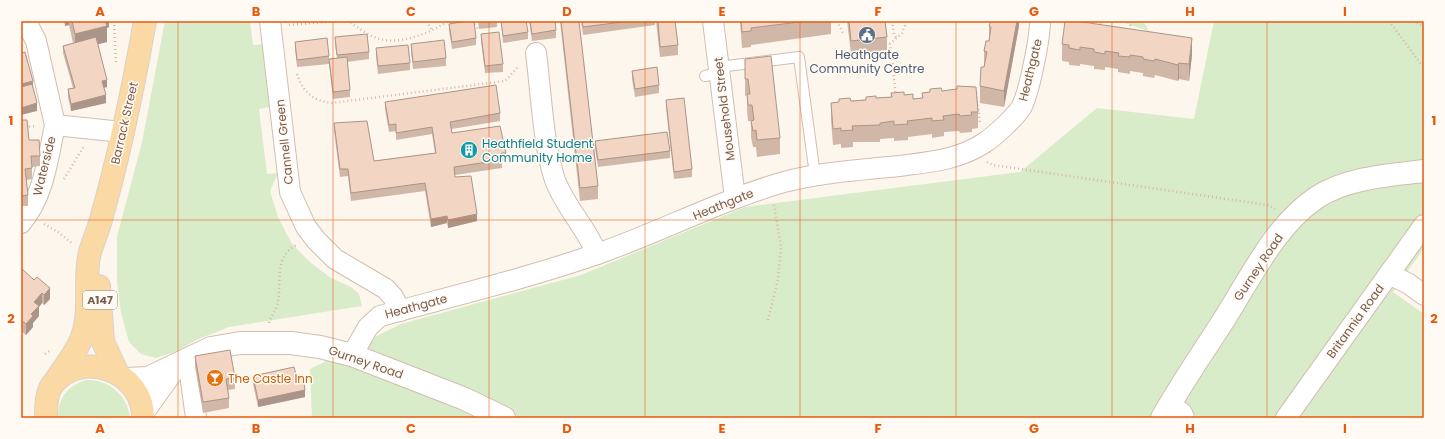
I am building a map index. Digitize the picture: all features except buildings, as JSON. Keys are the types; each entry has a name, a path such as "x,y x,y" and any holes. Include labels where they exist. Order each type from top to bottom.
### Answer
{"main road":[{"name":"Barrack Street","path":"44,406 82,338 86,311 87,272 90,253 100,223 133,87 145,21"},
{"name":"Barrack Street","path":"100,223 98,265 103,342 123,376"},
{"name":"A147","path":"44,406 63,376 77,368 94,366 123,376 137,394 143,415"}],"street":[{"path":"26,21 36,41 55,125"},
{"name":"Mousehold Street","path":"712,21 715,72 735,198"},
{"name":"Heathgate","path":"352,355 373,321 380,316 597,254 687,219 735,198 772,186 815,175 943,161 975,148 1021,107 1029,83 1040,32 1040,21"},
{"name":"Cannell Green","path":"271,23 290,192 306,227 314,237 335,259 386,289 394,297 400,310"},
{"path":"536,53 546,139 555,180 568,206 585,229 597,254"},
{"name":"Waterside","path":"21,223 35,203 46,169 55,125 122,132"},
{"name":"Gurney Road","path":"1172,414 1270,247 1294,218 1316,198 1335,188 1376,178 1424,171"},
{"name":"Britannia Road","path":"1286,418 1424,225"},
{"path":"1389,274 1409,284 1424,295"},
{"name":"Gurney Road","path":"143,415 183,370 211,348 240,343 291,343 320,347 352,355 465,399 504,418"},
{"path":"183,370 196,418"},
{"name":"Gurney Road","path":"123,376 148,378 183,370"}],"lane":[{"path":"715,72 799,57 815,175"}],"path":[{"path":"271,23 337,21"},
{"path":"347,21 374,37 386,40 410,40 448,21"},
{"path":"427,21 431,30"},
{"path":"472,21 478,29"},
{"path":"837,21 843,33"},
{"path":"892,21 894,34 897,39"},
{"path":"896,102 890,44 902,33 907,21"},
{"path":"1097,21 1105,30"},
{"path":"1130,21 1130,34"},
{"path":"1389,21 1424,68"},
{"path":"1413,21 1424,26"},
{"path":"276,71 295,69 300,84 308,95 320,102 332,103 505,81 512,75 528,54 536,53"},
{"path":"969,93 976,92 975,148 992,166 1268,205 1294,218"},
{"path":"768,320 778,279 781,247 772,186"},
{"path":"49,226 70,242"},
{"path":"270,344 268,326 277,305 280,269 285,256 291,248 314,237"}],"green space":[{"path":"165,21 250,21 253,45 263,44 270,107 259,109 267,174 278,173 270,191 278,217 292,244 311,263 331,278 351,287 359,294 362,306 229,327 196,340 178,351 156,358 141,354 129,342 121,313 117,281 117,237 142,142"},
{"path":"1118,21 1143,21 1149,31"},
{"path":"1214,21 1424,21 1424,248 1393,292 1424,314 1424,418 312,418 310,369 401,324 581,275 745,207 1020,172 1097,108 1194,119"},
{"path":"86,380 102,382 116,390 126,403 130,418 58,418 60,404 65,394 69,389"}],"place":[{"name":"Heathgate Community Centre","path":"867,35"},
{"name":"Heathfield Student Community Home","path":"469,150"},
{"name":"The Castle Inn","path":"215,378"}]}
